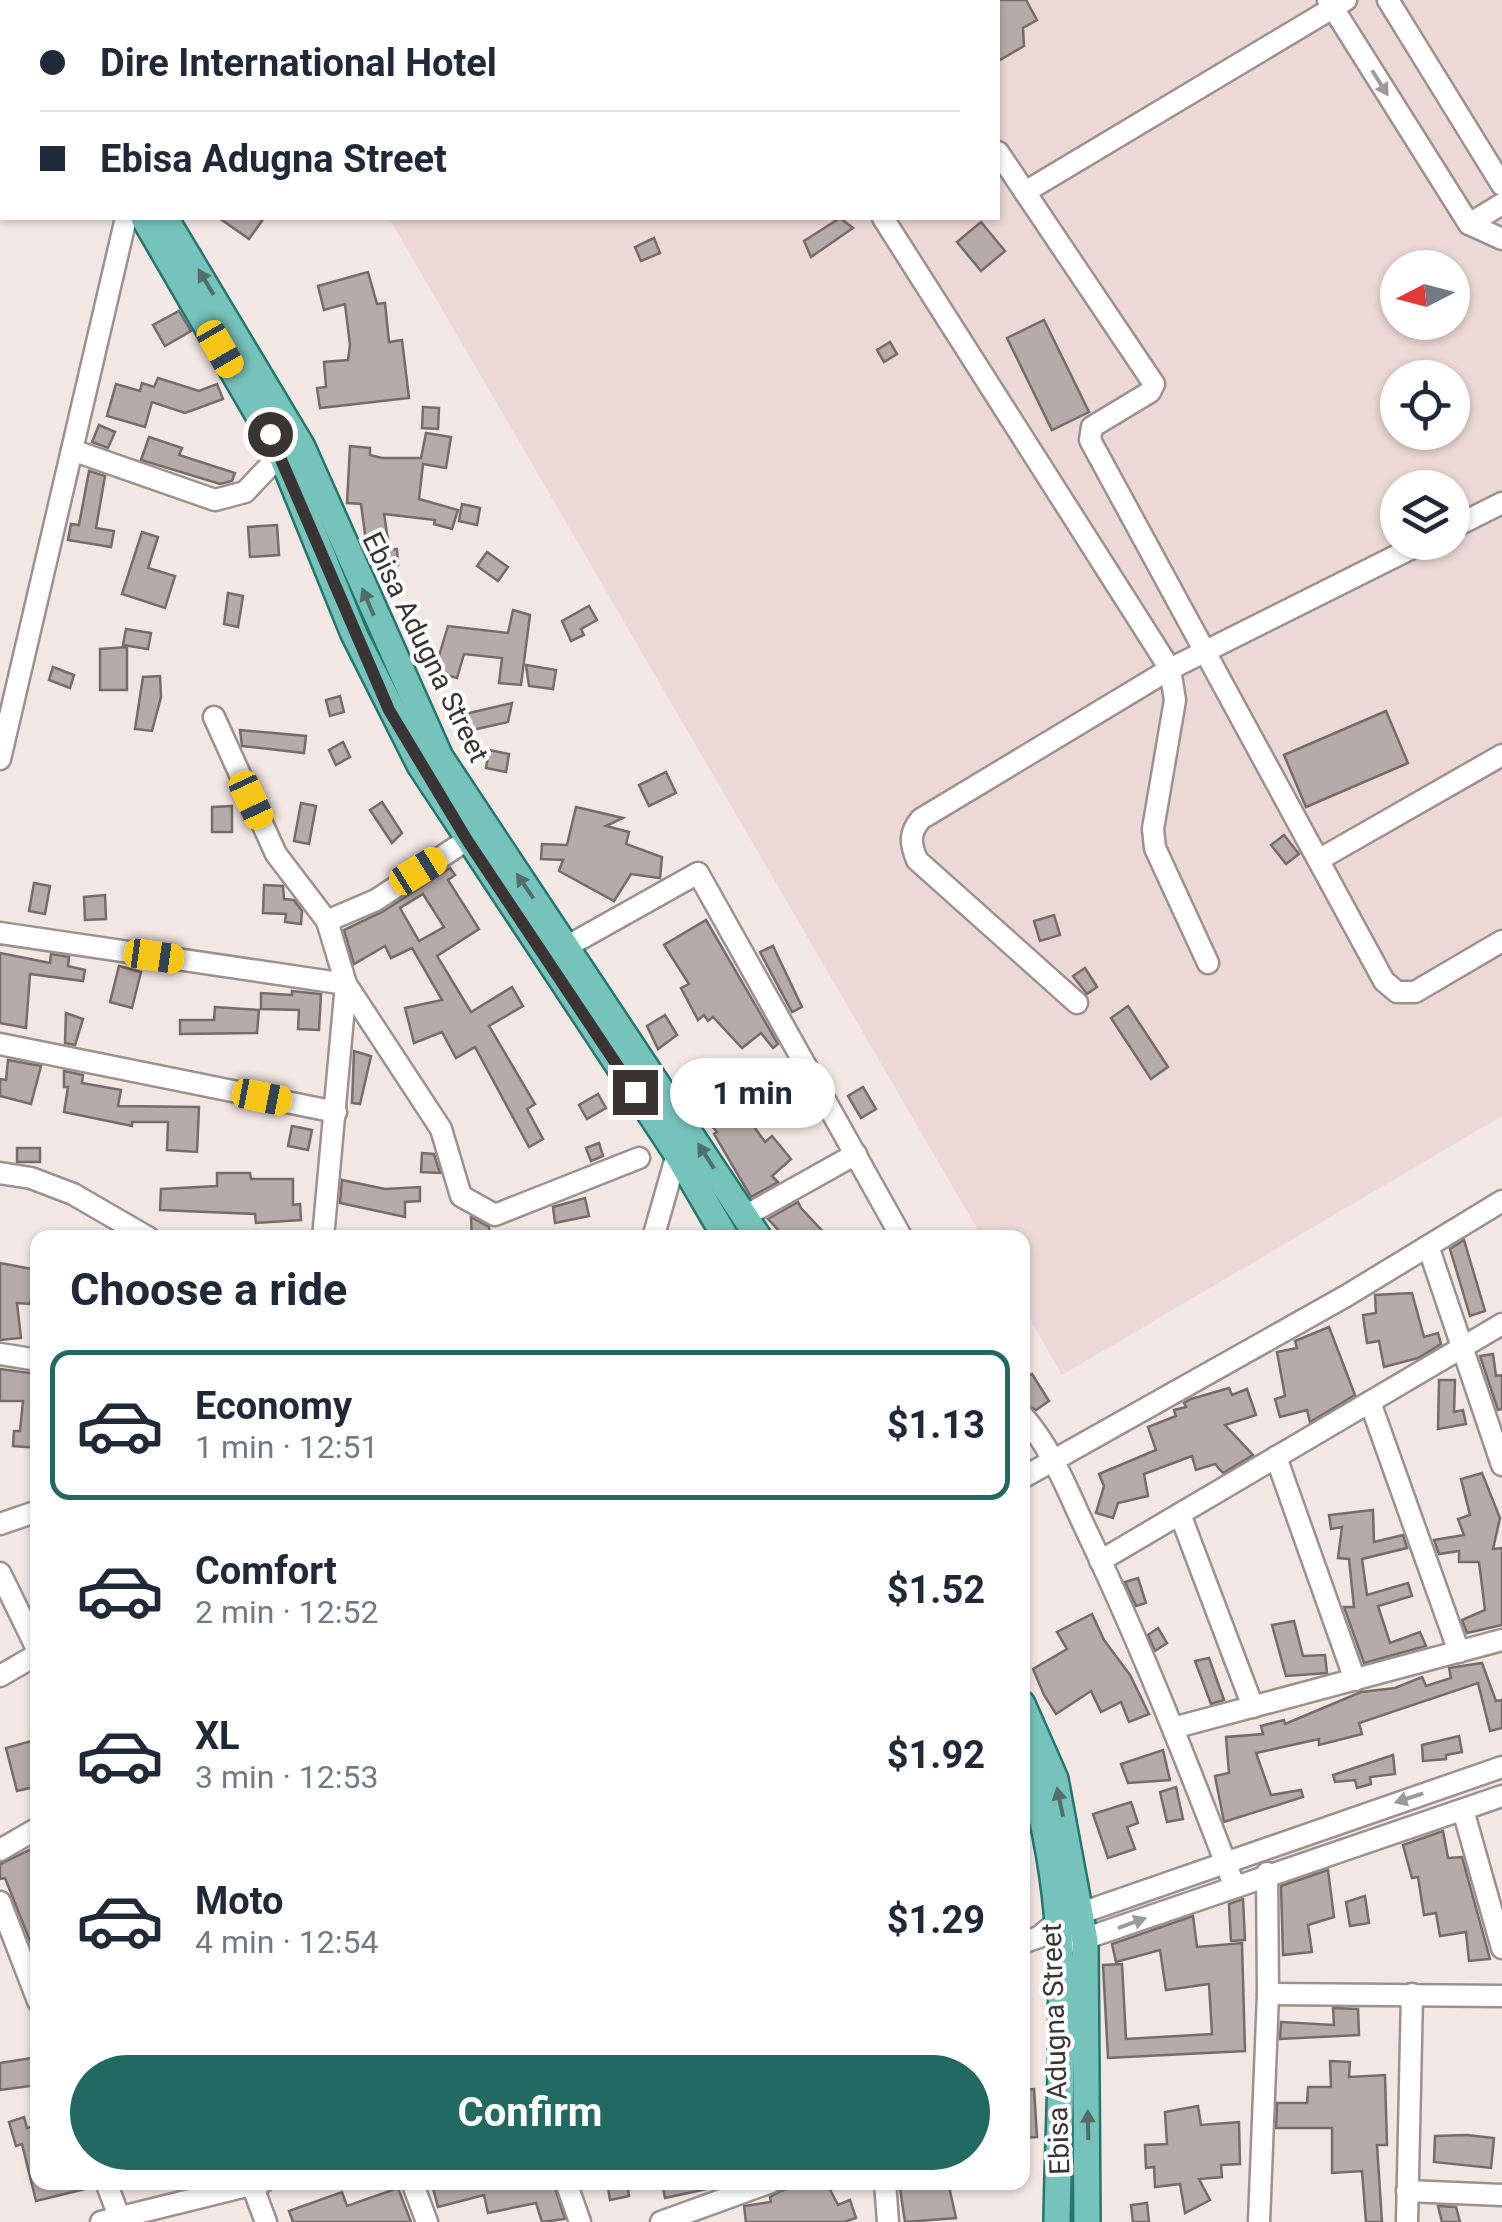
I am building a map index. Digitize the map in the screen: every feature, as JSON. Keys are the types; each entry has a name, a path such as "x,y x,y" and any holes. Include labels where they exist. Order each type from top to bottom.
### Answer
{"main road":[{"name":"Ebisa Adugna Street","path":"145,220 281,454 389,710 467,840 678,1154 721,1230"},
{"name":"Ebisa Adugna Street","path":"166,220 302,447 440,757 752,1227"},
{"name":"Ebisa Adugna Street","path":"1030,1721 1056,1778 1049,1934 1088,2222"},
{"name":"Ebisa Adugna Street","path":"1030,1779 1048,1842 1057,2222"}],"street":[{"path":"1388,0 1502,185"},
{"path":"1025,192 1336,3 1469,224 1502,238"},
{"path":"1000,155 1154,384 1150,392 1092,427 1090,440 1384,980 1398,992 1414,992 1502,942"},
{"path":"1469,224 1502,204"},
{"path":"0,758 126,220"},
{"path":"883,220 1170,669 1175,700 1153,829 1155,848 1208,963"},
{"path":"72,450 215,500 230,500 245,492 281,454"},
{"path":"1470,519 1502,503"},
{"path":"1077,1003 917,860 911,845 913,829 921,819 1170,669 1207,654 1389,560"},
{"path":"214,716 276,854 328,921 346,984 441,1129 461,1196 495,1215 639,1158"},
{"path":"1320,859 1502,755"},
{"path":"328,921 376,900 467,840"},
{"path":"566,947 698,872 898,1230"},
{"path":"0,933 346,984"},
{"path":"324,1230 346,984"},
{"path":"0,1044 336,1112"},
{"path":"654,1230 678,1154"},
{"path":"752,1227 856,1154"},
{"path":"0,1173 31,1178 73,1194 135,1230"},
{"path":"1030,1474 1502,1201"},
{"path":"1428,1246 1502,1465"},
{"path":"1100,1561 1502,1324"},
{"path":"0,1354 30,1359"},
{"path":"1370,1402 1459,1652"},
{"path":"1030,1426 1053,1461 1100,1561 1173,1728 1234,1885"},
{"path":"1276,1457 1355,1680"},
{"path":"0,1524 30,1514"},
{"path":"1180,1514 1253,1707"},
{"path":"0,1573 30,1635"},
{"path":"1173,1728 1502,1640"},
{"path":"0,1676 30,1657"},
{"path":"1049,1934 1225,1860 1502,1767"},
{"path":"1049,1934 1234,1885 1502,1796"},
{"path":"1463,1810 1502,1948"},
{"path":"0,1850 30,1833"},
{"path":"1259,2222 1268,1994 1267,1873"},
{"path":"0,1902 30,1980"},
{"path":"1268,1994 1502,1996"},
{"path":"1406,2222 1412,1994"},
{"path":"108,2190 114,2221 229,2190"},
{"path":"257,2190 266,2222"},
{"path":"415,2190 427,2222"},
{"path":"569,2190 580,2222"},
{"path":"660,2222 749,2190"},
{"path":"885,2190 888,2222"},
{"path":"1407,2191 1502,2195"}],"shaded area":[{"path":"1000,0 1502,0 1502,1116 1062,1375 1030,1319 1030,1230 978,1230 390,220 1000,220"}],"building":[{"path":"1000,0 1026,0 1037,20 1023,28 1024,46 1000,60"},
{"path":"222,220 263,220 249,239"},
{"path":"837,220 853,228 811,257 804,241"},
{"path":"981,222 1005,251 981,271 957,242"},
{"path":"654,238 660,253 641,261 635,247"},
{"path":"368,272 377,304 385,303 389,342 402,340 409,398 320,408 317,388 326,387 324,362 348,360 350,345 345,304 324,310 318,286"},
{"path":"179,311 191,331 165,346 153,325"},
{"path":"1044,320 1089,412 1052,430 1007,338"},
{"path":"890,342 897,354 884,362 877,350"},
{"path":"158,378 199,391 217,384 223,399 185,413 152,402 145,427 107,416 116,384 140,391 142,383 154,387"},
{"path":"423,407 439,408 438,429 422,428"},
{"path":"99,425 115,432 108,448 92,442"},
{"path":"426,433 451,437 446,468 423,464 419,499 458,510 452,529 434,524 435,520 384,514 389,546 367,549 361,504 347,503 350,446 370,448 370,455 382,458 421,458"},
{"path":"149,437 182,448 179,455 235,473 232,481 220,484 141,460"},
{"path":"89,471 105,476 96,528 114,531 111,547 68,540 71,524 79,525"},
{"path":"462,504 480,508 477,525 459,521"},
{"path":"277,525 279,555 250,557 248,527"},
{"path":"142,532 158,537 148,568 175,576 165,608 122,594"},
{"path":"397,549 398,565 383,566 382,550"},
{"path":"487,552 508,567 498,581 477,566"},
{"path":"228,593 243,596 238,627 224,624"},
{"path":"589,606 597,620 581,629 584,635 571,641 562,621"},
{"path":"513,610 530,615 521,685 499,683 502,658 464,654 457,678 434,672 448,626 508,633"},
{"path":"126,629 151,633 148,649 123,645"},
{"path":"127,647 127,690 100,690 100,649"},
{"path":"526,665 556,670 553,689 529,686"},
{"path":"53,667 74,675 70,688 49,680"},
{"path":"160,676 161,697 152,731 135,729 143,677"},
{"path":"340,696 344,712 330,716 326,700"},
{"path":"512,703 508,722 468,731 465,714"},
{"path":"1386,711 1408,763 1306,807 1284,755"},
{"path":"240,730 306,736 304,753 242,746"},
{"path":"343,742 350,757 336,765 329,750"},
{"path":"489,750 509,754 506,772 486,768"},
{"path":"666,772 676,793 649,806 639,785"},
{"path":"382,802 402,833 392,843 370,810"},
{"path":"301,803 316,806 309,844 294,841"},
{"path":"232,806 232,832 212,832 212,807"},
{"path":"576,807 623,818 606,826 629,832 626,844 662,857 660,878 631,874 614,901 559,871 563,860 541,859 542,844 567,845"},
{"path":"1284,835 1299,854 1286,864 1271,845"},
{"path":"450,868 455,875 448,880 479,929 437,956 471,1012 512,987 523,1006 489,1026 535,1104 527,1109 543,1139 529,1147 475,1047 456,1058 442,1032 414,1043 405,1008 442,1000 412,948 391,958 385,946 354,964 344,930 384,911","holes":["423,894 444,927 419,941 400,908"]},
{"path":"34,883 50,886 45,914 29,911"},
{"path":"264,885 283,886 284,899 294,900 302,911 301,924 285,922 286,914 263,913"},
{"path":"105,895 106,919 85,920 84,897"},
{"path":"1054,915 1060,935 1040,941 1034,921"},
{"path":"706,920 778,1044 773,1048 761,1033 742,1048 713,1017 708,1021 704,1015 698,1020 681,988 689,984 664,945"},
{"path":"773,946 802,1007 792,1012 760,952"},
{"path":"0,953 50,963 51,954 69,957 68,966 85,970 83,981 30,974 26,1028 0,1023"},
{"path":"119,966 141,972 132,1008 110,1002"},
{"path":"1085,968 1097,987 1087,994 1073,976"},
{"path":"292,991 321,994 319,1030 298,1029 299,1010 261,1009 261,993 292,995"},
{"path":"1128,1006 1168,1067 1151,1079 1111,1018"},
{"path":"215,1007 259,1010 257,1033 180,1034 180,1020 214,1020"},
{"path":"66,1013 83,1019 75,1045 65,1043"},
{"path":"665,1015 677,1035 658,1049 647,1026"},
{"path":"354,1051 371,1056 360,1104 352,1103"},
{"path":"8,1060 41,1066 31,1104 0,1096 0,1079 6,1080"},
{"path":"64,1071 83,1075 82,1083 121,1090 118,1106 199,1107 197,1152 167,1150 168,1122 132,1122 132,1126 64,1112 68,1087 64,1087"},
{"path":"723,1083 765,1142 772,1136 791,1159 772,1176 778,1182 751,1197 714,1134 717,1132 693,1106"},
{"path":"863,1087 876,1109 861,1118 848,1096"},
{"path":"598,1094 606,1108 587,1119 579,1105"},
{"path":"292,1126 312,1130 308,1150 288,1146"},
{"path":"599,1143 603,1156 591,1161 586,1148"},
{"path":"17,1148 40,1148 40,1162 17,1162"},
{"path":"422,1153 434,1154 440,1173 421,1172"},
{"path":"217,1173 250,1173 251,1179 293,1179 293,1205 300,1204 301,1220 256,1223 255,1214 160,1210 161,1189 217,1186"},
{"path":"342,1180 385,1189 420,1187 420,1201 405,1202 405,1217 340,1203"},
{"path":"585,1198 589,1216 555,1223 553,1207"},
{"path":"798,1202 822,1230 778,1230 768,1219"},
{"path":"471,1217 489,1230 472,1230"},
{"path":"1464,1240 1485,1311 1470,1316 1450,1249"},
{"path":"0,1263 30,1269 30,1304 17,1303 21,1338 0,1340"},
{"path":"1412,1293 1424,1337 1438,1333 1441,1344 1418,1358 1384,1367 1379,1341 1367,1343 1363,1315 1376,1313 1375,1295"},
{"path":"1329,1327 1355,1395 1310,1422 1307,1410 1280,1417 1275,1399 1285,1396 1277,1352 1297,1348 1295,1341"},
{"path":"1493,1354 1496,1376 1502,1375 1502,1409 1498,1410 1480,1356"},
{"path":"0,1369 30,1373 30,1447 13,1446 14,1431 20,1431 23,1401 0,1401"},
{"path":"1030,1375 1049,1401 1036,1410 1030,1407"},
{"path":"1439,1380 1455,1380 1454,1412 1463,1410 1466,1424 1438,1429"},
{"path":"1229,1388 1232,1395 1247,1389 1256,1415 1225,1425 1253,1455 1223,1473 1215,1464 1196,1470 1192,1456 1144,1474 1148,1496 1118,1503 1113,1518 1096,1513 1104,1486 1099,1474 1156,1450 1148,1427 1176,1416 1174,1410 1186,1407 1184,1403 1191,1399"},
{"path":"1482,1473 1500,1518 1493,1549 1502,1548 1502,1625 1467,1633 1462,1620 1485,1610 1479,1562 1459,1562 1459,1551 1439,1554 1434,1540 1464,1535 1458,1519 1470,1515 1461,1479"},
{"path":"1373,1510 1374,1542 1403,1535 1407,1548 1362,1559 1367,1595 1408,1583 1412,1596 1378,1606 1390,1643 1420,1632 1426,1646 1364,1663 1344,1607 1354,1607 1349,1559 1338,1558 1342,1527 1331,1529 1329,1515"},
{"path":"1138,1578 1146,1603 1136,1606 1125,1582"},
{"path":"1092,1614 1149,1714 1129,1722 1121,1702 1101,1712 1091,1691 1056,1714 1044,1695 1033,1669 1067,1649 1057,1632"},
{"path":"1294,1621 1303,1656 1325,1655 1327,1673 1286,1676 1272,1625"},
{"path":"1158,1628 1167,1643 1155,1651 1148,1635"},
{"path":"1209,1658 1224,1700 1211,1704 1195,1661"},
{"path":"1482,1663 1496,1701 1502,1700 1502,1728 1490,1731 1478,1683 1359,1723 1362,1734 1319,1745 1319,1739 1256,1753 1271,1795 1301,1790 1303,1797 1224,1822 1215,1776 1229,1773 1226,1737 1263,1734 1261,1726 1284,1720 1285,1724 1361,1692 1395,1688 1422,1677 1426,1686 1451,1678 1449,1668"},
{"path":"1459,1736 1462,1752 1446,1755 1446,1759 1423,1761 1422,1745"},
{"path":"30,1741 30,1788 17,1791 6,1748"},
{"path":"1163,1750 1170,1780 1128,1783 1121,1764"},
{"path":"1393,1755 1395,1774 1370,1777 1371,1784 1357,1788 1355,1780 1335,1782 1333,1775"},
{"path":"1176,1787 1183,1819 1167,1822 1160,1792"},
{"path":"1131,1802 1138,1823 1127,1827 1135,1849 1108,1858 1093,1814"},
{"path":"1443,1831 1448,1858 1462,1857 1490,1959 1469,1961 1466,1932 1440,1936 1436,1913 1424,1915 1418,1877 1412,1878 1403,1845"},
{"path":"30,1850 30,1941 5,1878 0,1879 0,1864"},
{"path":"1328,1870 1334,1917 1308,1925 1312,1952 1283,1955 1281,1886"},
{"path":"1365,1896 1369,1923 1350,1926 1346,1902"},
{"path":"1243,1899 1245,1940 1231,1941 1229,1904"},
{"path":"1193,1916 1197,1947 1242,1943 1245,2051 1108,2058 1103,1965 1122,1964 1126,2039 1212,2034 1209,1984 1166,1990 1160,1950 1116,1962 1112,1944"},
{"path":"1333,2008 1358,2009 1359,2035 1280,2039 1281,2022 1334,2025"},
{"path":"30,2058 30,2086 0,2090 0,2063"},
{"path":"1330,2061 1350,2062 1349,2077 1385,2075 1387,2145 1377,2145 1382,2222 1366,2222 1362,2171 1332,2173 1332,2128 1276,2128 1277,2103 1307,2103 1308,2087 1331,2087"},
{"path":"1030,2089 1034,2089 1037,2137 1030,2137"},
{"path":"1198,2106 1201,2125 1239,2122 1240,2164 1221,2165 1222,2177 1199,2179 1210,2200 1185,2213 1180,2184 1155,2187 1154,2167 1146,2168 1145,2145 1167,2144 1165,2112"},
{"path":"24,2117 27,2128 30,2127 30,2177 22,2144 16,2146 9,2122"},
{"path":"1435,2136 1494,2138 1491,2168 1434,2162"},
{"path":"33,2190 81,2190 36,2201"},
{"path":"399,2190 411,2222 293,2222 289,2211 342,2192 347,2206"},
{"path":"434,2190 556,2190 565,2219 542,2222 536,2203 488,2213 484,2195 438,2207"},
{"path":"608,2190 628,2190 629,2196 610,2200"},
{"path":"664,2190 702,2190 665,2198"},
{"path":"830,2190 838,2205 850,2200 856,2218 844,2222 746,2222 744,2206 771,2202 770,2197 781,2191"},
{"path":"900,2190 950,2190 956,2218 905,2222"},
{"path":"1147,2203 1149,2222 1133,2222 1131,2205"},
{"path":"1438,2206 1456,2207 1460,2222 1442,2222"}],"route":[{"path":"270,434 354,634 420,766 635,1092"}]}
